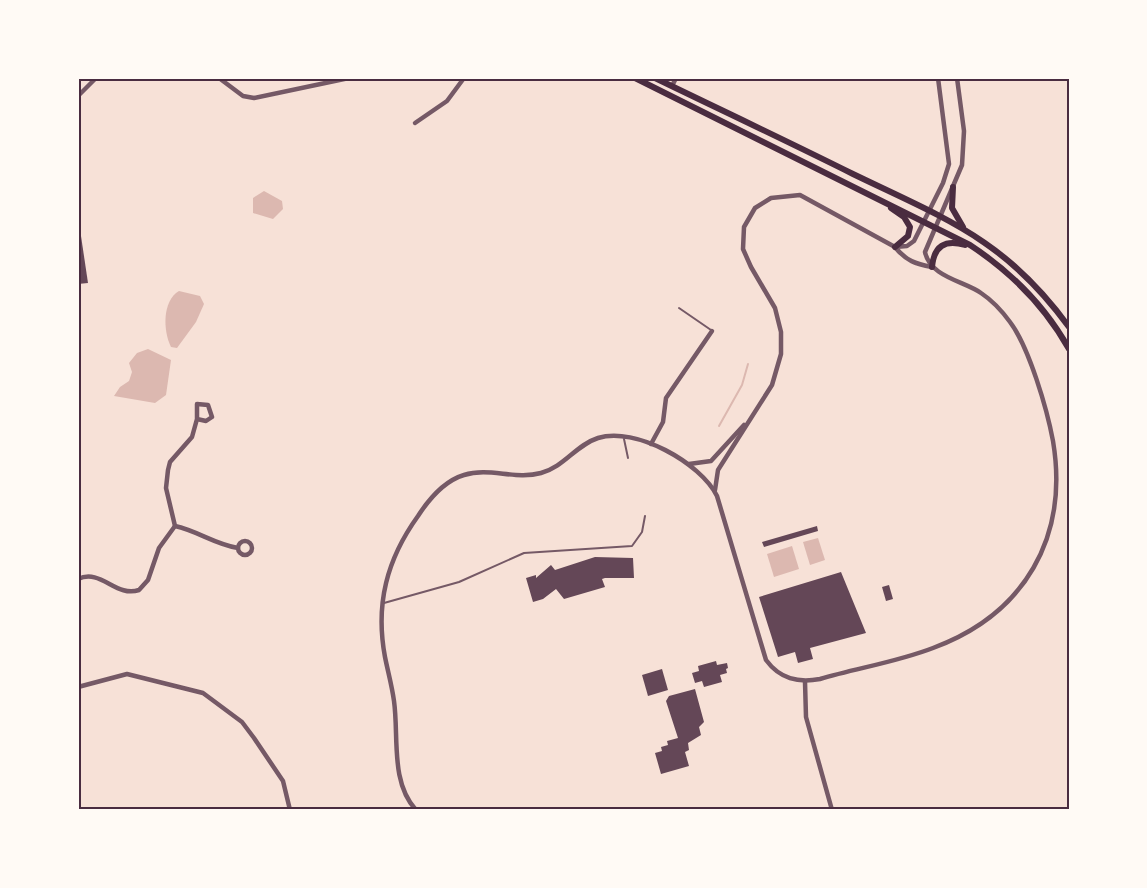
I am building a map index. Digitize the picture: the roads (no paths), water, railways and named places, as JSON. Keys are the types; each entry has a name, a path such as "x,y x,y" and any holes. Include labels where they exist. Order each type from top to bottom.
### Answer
{"main road":[{"path":"635,78 936,226 982,253 1014,278 1034,298 1069,349"},
{"path":"655,78 963,227 1017,266 1041,289 1069,327"},
{"path":"954,187 952,208 963,227"},
{"path":"876,197 908,222 908,236 895,247"},
{"path":"932,267 936,250 946,243 958,243 982,253"}],"street":[{"path":"78,96 96,78"},
{"path":"219,78 243,96 254,98 349,78"},
{"path":"415,123 447,101 464,78"},
{"path":"672,86 676,78"},
{"path":"830,78 854,78"},
{"path":"895,247 907,246 914,241 943,183 949,164 938,78"},
{"path":"932,267 925,252 954,187 964,153 964,130 957,78"},
{"path":"781,195 800,195 895,247 904,258 916,264 932,267 989,299 1012,324 1023,345 1049,422 1055,459 1055,497 1046,546 1020,589 990,617 962,635 923,652 805,682 783,676 766,660 731,546 715,483 718,470 772,385 780,364 782,342 775,308 750,267 743,249 744,227 755,208 763,202 781,195"},
{"path":"651,444 663,422 666,398 712,331"},
{"path":"78,579 93,576 123,590 139,590 148,580 159,548 175,526 166,488 170,462 192,436 197,419"},
{"path":"689,464 711,461 746,423"},
{"path":"416,810 406,796 400,779 398,731 383,644 381,604 386,577 399,546 420,512 450,481 475,473 525,476 542,473 562,463 592,441 606,436 623,436 651,444 689,464 707,479 717,496"},
{"path":"175,526 196,531 220,545 237,548"},
{"path":"78,687 127,674 203,693 242,722 255,738 283,781 290,810"},
{"path":"805,682 806,717 832,810"}],"lane":[{"path":"679,308 712,331"},
{"path":"623,436 628,458"},
{"path":"381,604 459,582 524,553 632,546 642,532 645,516"}],"waterway":[{"path":"719,426 742,385 748,364"}]}
